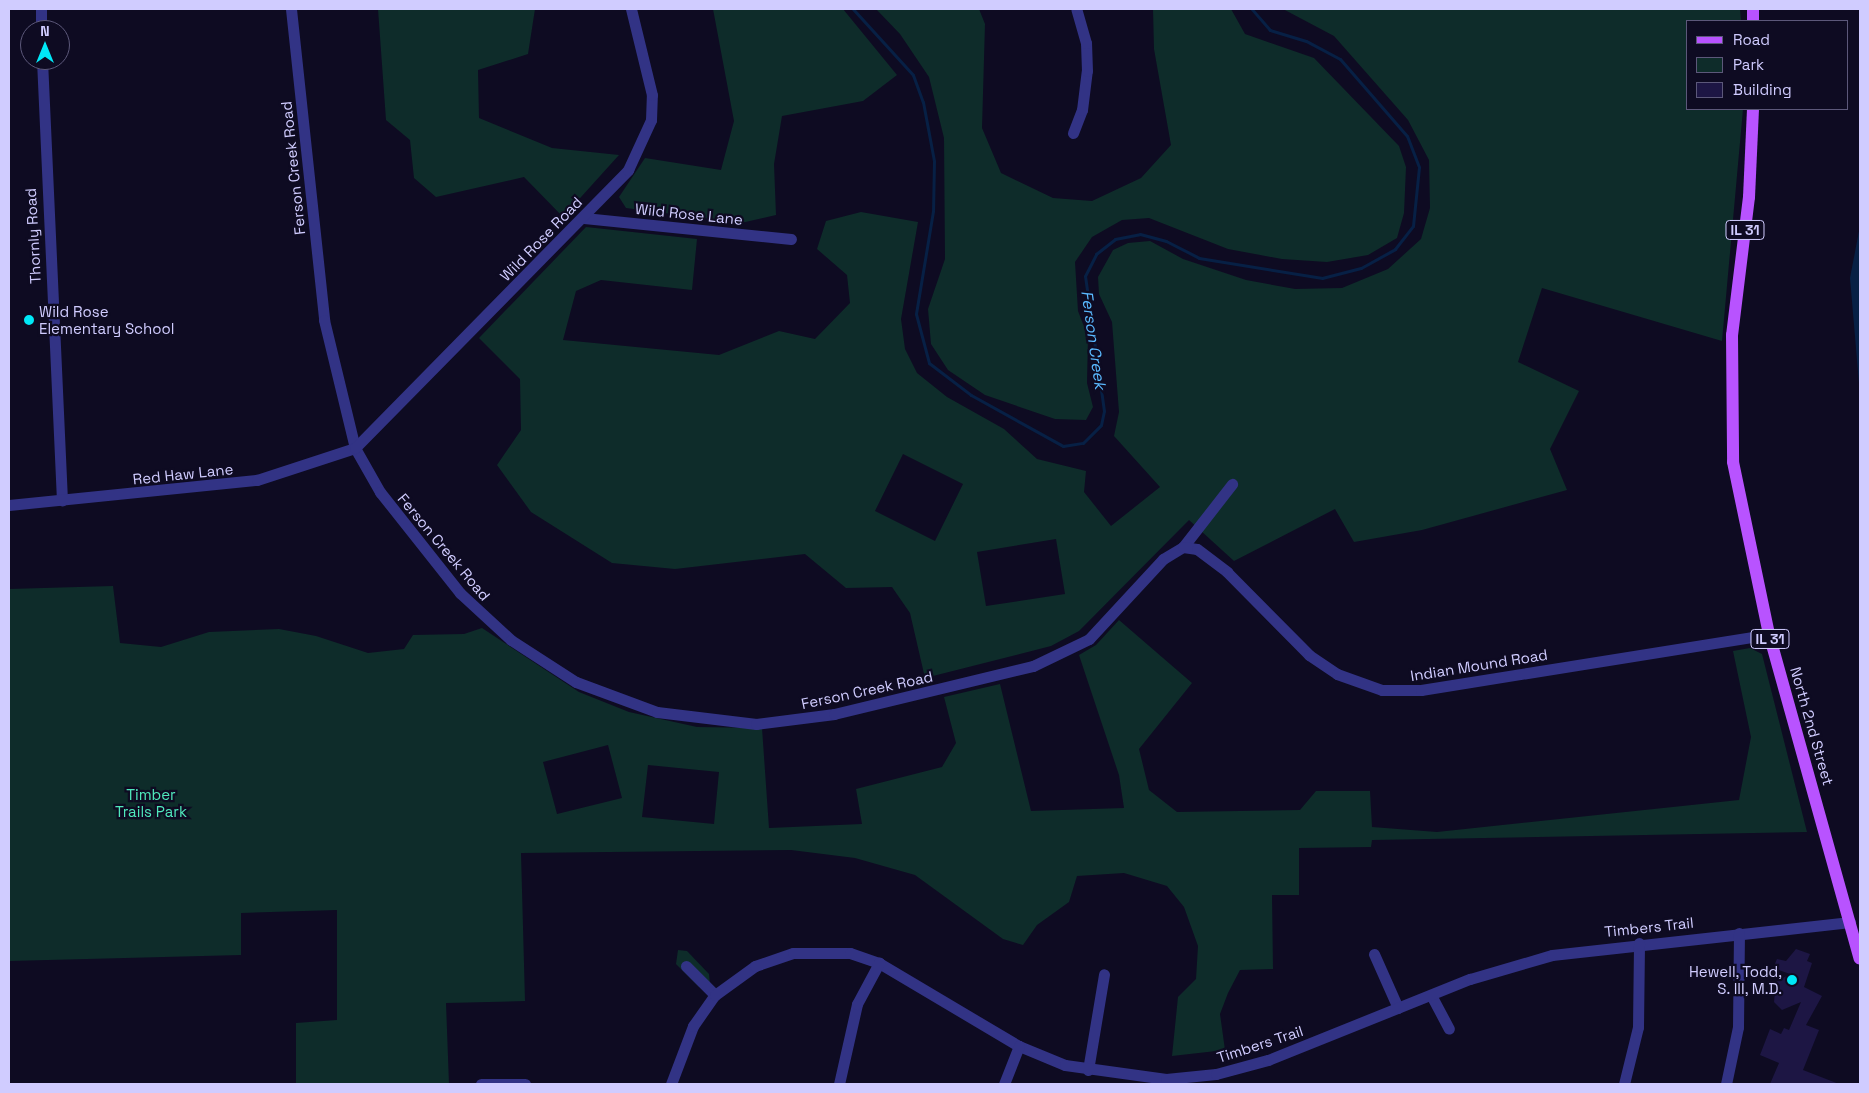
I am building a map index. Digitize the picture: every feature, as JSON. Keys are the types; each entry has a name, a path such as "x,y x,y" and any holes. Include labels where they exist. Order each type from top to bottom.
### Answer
{"main road":[{"name":"North 2nd Street","path":"1753,110 1749,197 1731,350 1733,462 1769,634 1860,959"}],"street":[{"name":"Ferson Creek Road","path":"291,9 324,320 355,448 408,531 460,593 511,640 552,668 602,694 657,712 718,721 756,724 834,714 1057,658 1089,639 1163,559 1184,547 1232,484"},
{"name":"Wild Rose Road","path":"355,448 584,218 628,170 651,120 647,68 631,9"},
{"path":"1073,133 1082,110 1087,71 1086,43 1076,9"},
{"name":"Thornly Road","path":"42,70 62,501"},
{"name":"Wild Rose Lane","path":"584,218 791,239"},
{"name":"Red Haw Lane","path":"9,505 257,480 355,448"},
{"name":"Indian Mound Road","path":"1184,547 1197,549 1222,566 1309,655 1337,674 1382,690 1421,690 1769,634"},
{"name":"Timbers Trail","path":"671,1084 693,1026 715,995 755,966 793,953 842,952 879,963 1019,1046 1088,1070 1166,1082 1242,1068 1431,995 1552,955 1640,943 1850,922"},
{"path":"1726,1084 1738,1027 1739,933"},
{"path":"1624,1084 1638,1027 1640,943"},
{"path":"1374,954 1398,1008"},
{"path":"839,1084 857,1004 879,963"},
{"path":"686,966 715,995"},
{"path":"1088,1070 1104,974"},
{"path":"1431,995 1449,1029"},
{"path":"1004,1084 1019,1046"},
{"path":"481,1084 525,1084"}],"green space":[{"path":"378,9 535,9 528,54 478,70 479,118 552,148 619,155 563,217 524,177 436,197 414,178 410,140 386,120"},
{"path":"713,9 843,9 897,75 863,101 782,116 774,164 776,215 741,223 626,208 619,197 645,158 721,170 734,121"},
{"path":"876,9 979,9 985,24 982,128 1001,173 1053,198 1092,201 1141,178 1171,145 1154,49 1153,9 1231,9 1245,34 1314,58 1399,146 1406,167 1404,213 1397,238 1368,255 1327,262 1282,259 1228,249 1149,218 1122,220 1092,237 1075,262 1078,311 1088,337 1087,383 1093,407 1086,420 1055,419 985,395 948,370 931,344 928,309 945,259 944,138 929,77 900,34"},
{"path":"1283,9 1740,9 1741,20 1686,20 1686,110 1743,110 1722,341 1542,288 1518,362 1579,391 1550,449 1567,490 1422,530 1354,542 1335,509 1234,561 1189,520 1079,631 1051,646 925,678 910,613 892,587 846,588 805,554 675,569 612,563 531,512 497,465 521,430 520,379 479,338 586,227 697,239 692,290 601,280 576,291 563,340 719,355 779,331 815,339 850,303 847,275 817,249 826,221 861,212 918,222 901,319 905,349 917,373 947,397 1004,429 1037,459 1086,471 1084,492 1111,526 1160,487 1114,436 1119,412 1112,322 1099,294 1098,277 1113,250 1128,243 1150,241 1183,259 1246,280 1295,289 1342,288 1388,269 1421,239 1430,208 1429,160 1408,120 1334,36","holes":["903,454 963,484 935,541 875,511","1056,539 1065,594 986,606 977,552"]},
{"name":"Timber Trails Park","path":"113,586 120,643 161,647 209,632 279,629 316,636 368,653 404,649 413,635 464,634 482,628 579,692 629,712 697,727 762,728 769,828 862,824 856,789 942,767 956,743 944,697 1000,684 1031,811 1124,808 1119,775 1079,655 1096,645 1119,620 1192,683 1139,749 1149,790 1177,812 1300,810 1316,791 1370,791 1372,827 1437,832 1739,800 1751,737 1733,651 1750,648 1762,654 1807,832 1372,840 1371,847 1299,848 1299,895 1272,895 1273,969 1240,970 1220,1014 1225,1050 1172,1056 1178,997 1196,979 1198,946 1184,907 1167,886 1124,873 1077,876 1069,902 1037,925 1023,945 1003,939 915,875 855,858 791,850 521,853 525,1001 446,1003 449,1084 296,1084 296,1023 337,1020 337,910 241,913 241,955 9,961 9,589","holes":["608,745 622,798 557,814 543,762","648,765 719,772 714,824 642,817"]},
{"path":"678,950 687,951 709,974 710,984 699,987 676,964"}],"water":[{"path":"1860,226 1860,395 1850,278"}],"building":[{"path":"1796,949 1810,954 1807,961 1812,963 1804,987 1822,996 1806,1025 1819,1030 1803,1070 1839,1084 1770,1084 1779,1063 1760,1055 1770,1029 1781,1034 1784,1028 1789,1030 1801,1002 1782,1010 1774,1002 1776,982 1790,974 1773,968 1777,959 1786,961"}],"waterway":[{"name":"Ferson Creek","path":"853,9 913,75 923,102 934,161 933,211 916,314 929,363 971,395 1063,446 1083,443 1101,425 1104,411 1085,276 1096,254 1115,239 1140,234 1166,241 1199,258 1322,278 1361,268 1395,249 1413,226 1419,167 1407,136 1340,59 1306,41 1270,30 1252,9"}],"place":[{"name":"Wild Rose Elementary School","path":"29,320"},
{"name":"Hewell, Todd, S. III, M.D.","path":"1792,980"}]}
